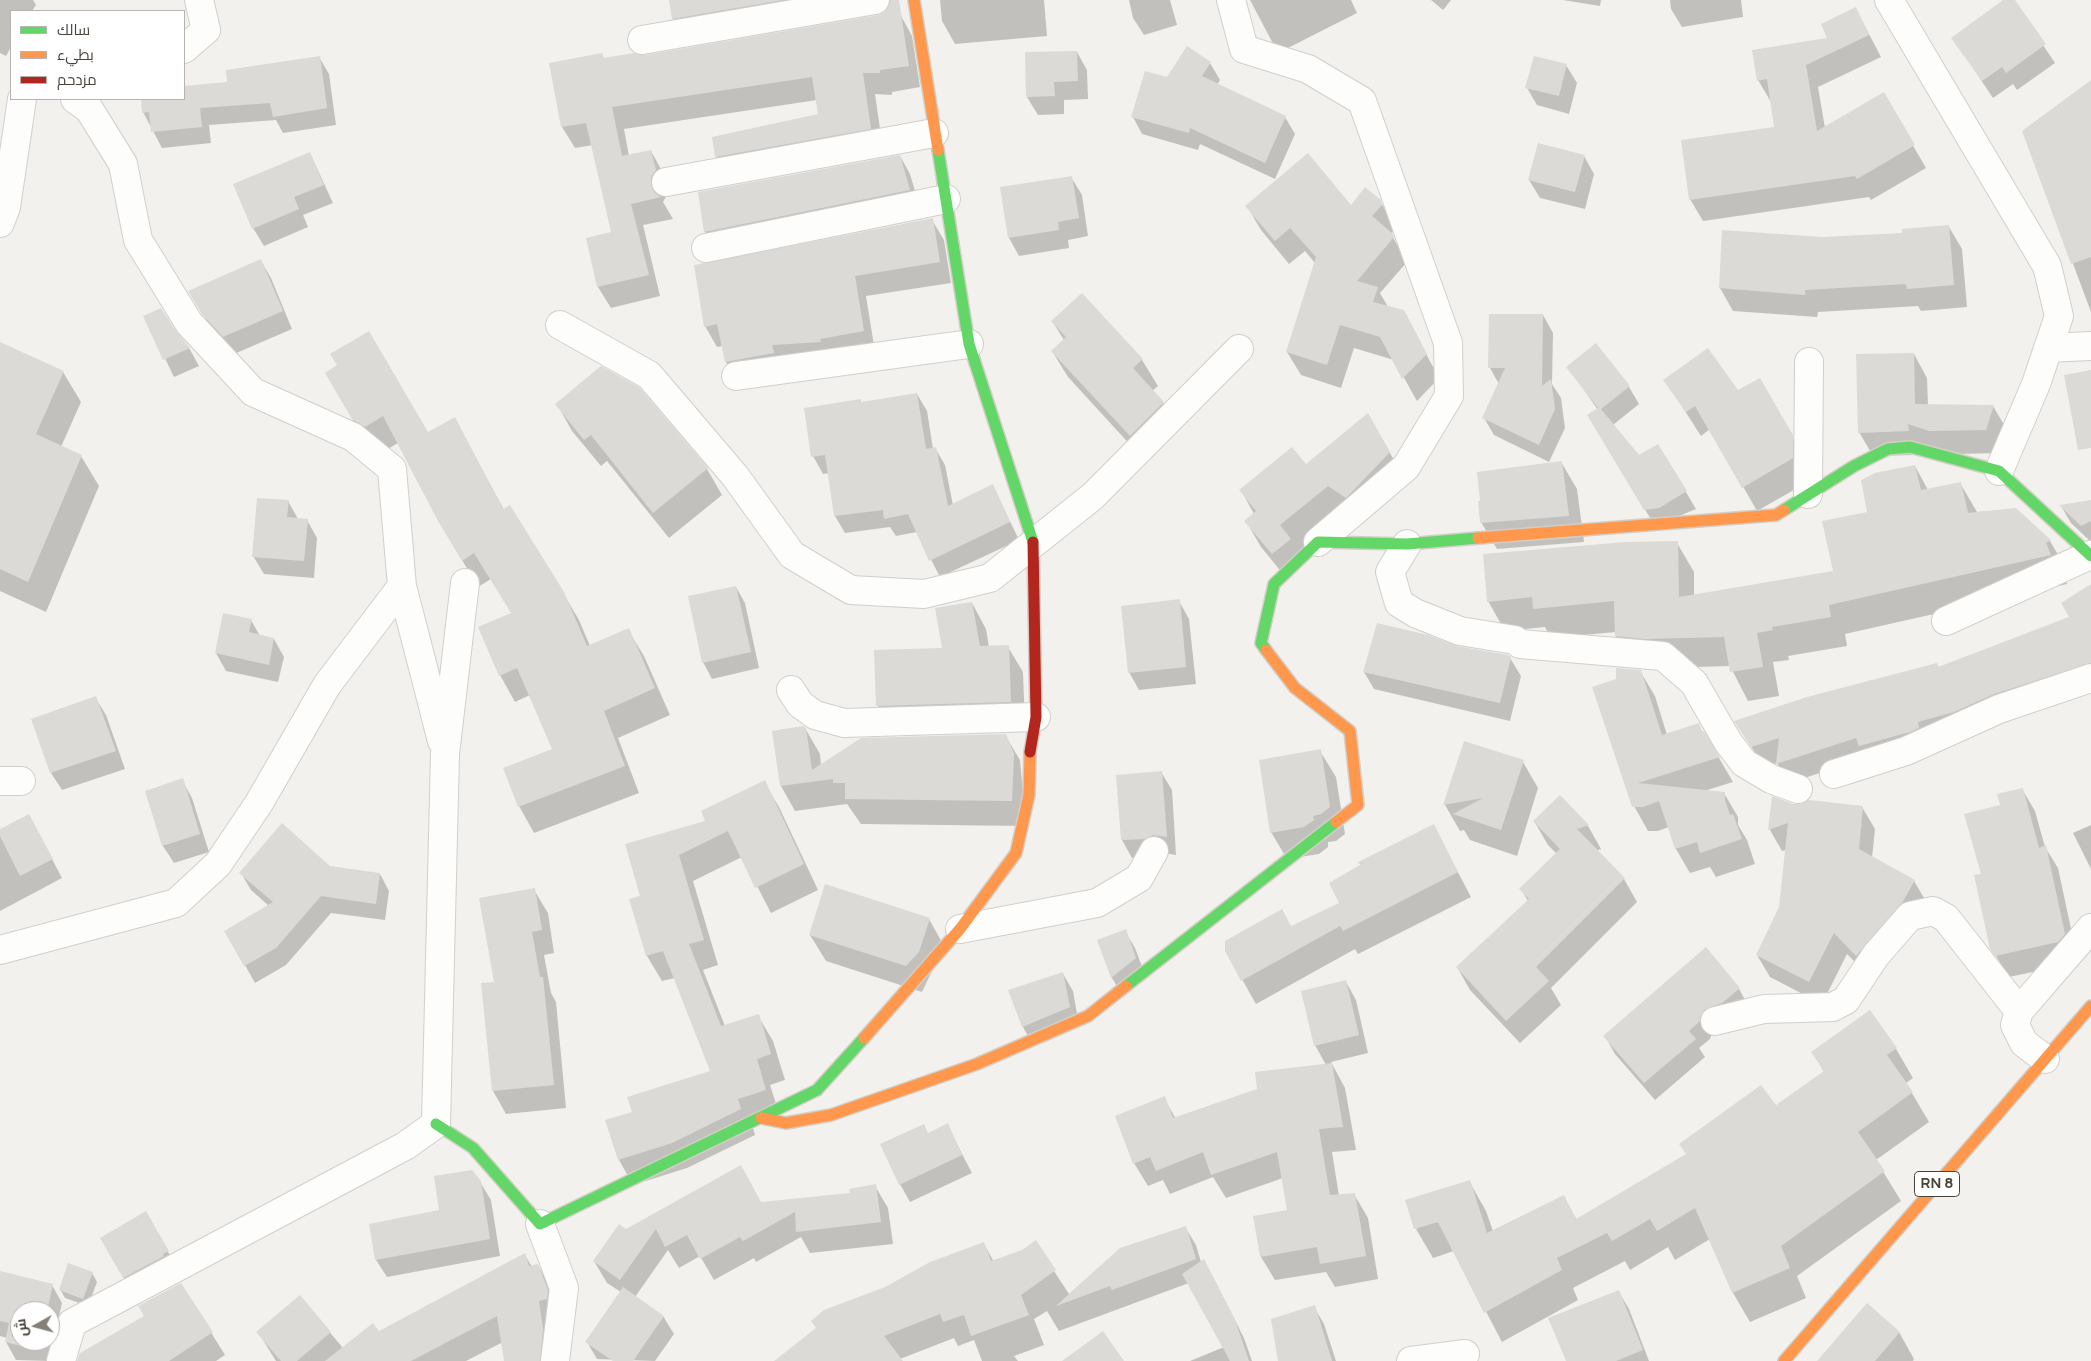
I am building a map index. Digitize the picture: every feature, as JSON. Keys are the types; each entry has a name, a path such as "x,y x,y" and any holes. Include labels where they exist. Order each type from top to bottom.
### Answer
{"street":[{"path":"185,47 206,30 199,0"},
{"path":"642,40 875,0"},
{"path":"540,1224 817,1090 960,929 1016,853 1028,802 1030,748 1036,717 1033,542 969,344 914,0"},
{"path":"761,1118 786,1123 830,1115 977,1064 1088,1016 1358,805 1350,731 1295,688 1261,643 1274,584 1318,542 1406,467 1449,396 1448,343 1362,101 1308,69 1244,49 1231,0"},
{"path":"1889,0 2047,266 2059,316 2036,384 1999,470"},
{"path":"0,223 6,207 22,100"},
{"path":"76,100 89,109 123,164 138,240 189,324 253,392 353,437 392,469 402,586 446,754"},
{"path":"666,182 934,133"},
{"path":"706,248 946,199"},
{"path":"560,326 649,375 735,476 792,555 851,590 924,594 990,578 1093,496 1239,348"},
{"path":"736,376 969,344"},
{"path":"2048,348 2091,346"},
{"path":"1808,494 1809,362"},
{"path":"1318,542 1407,544 1776,515 1854,466 1888,449 1910,447 1999,470 2090,556 1946,621"},
{"path":"1407,544 1390,572 1399,603 1415,613 1460,631 1515,640 1520,644 1663,656 1694,683 1728,742 1744,763 1771,779 1798,788"},
{"path":"436,1124 446,754 465,583"},
{"path":"0,950 176,903 218,864 258,804 327,685 402,586"},
{"path":"1834,774 1906,751 1999,710 2091,678"},
{"path":"791,690 800,704 816,715 844,724 1036,717"},
{"path":"960,929 1097,903 1140,878 1154,851"},
{"path":"1715,1021 1764,1009 1833,1007 1846,1000 1876,955 1910,916 1933,910 1946,918 2019,1012"},
{"path":"2045,1059 2024,1044 2014,1025 2019,1012 2091,928"},
{"name":"RN 8","path":"1784,1361 2091,1006"},
{"path":"436,1124 473,1148 540,1224 564,1288 555,1361"},
{"path":"61,1361 72,1323 405,1146 436,1124"},
{"path":"1411,1361 1465,1354"}],"building":[{"path":"669,0 783,0 672,19"},
{"path":"890,0 899,0 909,66 880,70 880,73 863,73 871,129 715,157 712,137 818,114 812,77 612,107 622,156 651,150 656,170 651,177 651,185 654,192 661,197 631,204 649,275 597,287 586,238 611,232 586,123 561,127 549,63 602,53 603,58 634,53 645,55 878,15 885,12"},
{"path":"2003,0 2015,0 2046,44 2006,73 2002,67 1982,81 1951,38"},
{"path":"1856,7 1869,35 1806,65 1817,131 1884,92 1915,145 1857,179 1855,176 1689,200 1681,140 1774,127 1767,79 1757,81 1752,50 1827,38 1821,24"},
{"path":"1187,46 1211,62 1202,76 1286,116 1265,163 1190,128 1189,133 1131,117 1145,71 1167,77"},
{"path":"1077,51 1078,81 1054,82 1055,96 1026,97 1025,52"},
{"path":"320,56 327,108 273,117 270,103 200,108 202,127 151,132 149,112 142,113 141,100 185,100 185,86 227,82 226,70"},
{"path":"1534,56 1567,64 1559,96 1525,88"},
{"path":"2091,80 2091,257 2071,264 2022,131"},
{"path":"1538,143 1585,155 1575,192 1528,180"},
{"path":"310,152 324,185 294,197 299,209 252,229 233,184"},
{"path":"1308,153 1351,205 1365,187 1381,200 1382,205 1372,216 1392,233 1394,237 1357,281 1378,287 1373,302 1404,310 1427,354 1402,379 1380,337 1340,325 1327,365 1286,352 1316,257 1290,228 1275,241 1245,206"},
{"path":"900,155 910,190 704,232 698,192"},
{"path":"1072,176 1079,218 1058,222 1059,230 1008,238 1000,187"},
{"path":"933,218 940,262 855,276 864,331 820,339 821,342 772,345 774,353 725,362 717,324 704,327 694,265"},
{"path":"1949,225 1954,285 1907,289 1906,284 1805,290 1805,295 1719,288 1722,230 1822,237 1902,233 1902,229"},
{"path":"261,259 283,311 223,337 202,314 188,291"},
{"path":"1082,293 1143,359 1133,368 1164,402 1130,436 1051,351 1066,337 1051,321"},
{"path":"161,308 190,348 163,360 143,316"},
{"path":"1489,314 1543,314 1542,386 1551,379 1555,409 1539,445 1482,418 1505,368 1488,368"},
{"path":"369,331 428,432 455,417 503,509 510,505 564,592 587,646 629,628 655,688 604,711 625,766 518,807 503,768 552,749 517,668 499,676 478,627 511,613 474,553 462,561 438,521 383,416 365,427 352,419 325,373 337,365 330,354"},
{"path":"0,342 64,371 36,434 82,455 28,582 0,569"},
{"path":"1596,343 1630,386 1601,409 1639,455 1658,444 1687,491 1659,508 1644,510 1587,415 1598,408 1566,367"},
{"path":"1708,348 1738,390 1760,378 1793,435 1793,458 1742,488 1695,406 1686,412 1663,380"},
{"path":"1914,353 1915,404 1994,405 1986,430 1929,431 1908,424 1909,431 1858,433 1856,354"},
{"path":"601,366 639,387 708,468 653,513 591,435 584,440 555,404"},
{"path":"2091,370 2091,448 2078,450 2064,375"},
{"path":"917,393 926,449 936,447 948,506 993,484 1010,522 929,561 908,514 884,519 883,510 834,516 825,455 811,457 804,408 861,399 861,402"},
{"path":"1368,413 1390,452 1346,498 1328,486 1280,525 1291,539 1272,554 1244,521 1256,511 1239,490 1292,447 1306,464"},
{"path":"1562,461 1569,516 1480,523 1477,472"},
{"path":"1915,465 1921,490 1961,482 1968,513 2016,508 2051,540 2046,543 2051,555 1829,605 1831,617 1772,627 1773,630 1757,633 1763,667 1730,672 1724,637 1644,639 1615,636 1614,601 1533,609 1532,597 1487,602 1483,554 1626,542 1678,541 1679,597 1833,571 1822,521 1867,512 1861,480 1875,473"},
{"path":"257,498 289,500 287,517 308,519 304,561 252,557"},
{"path":"2091,500 2091,521 2081,526 2059,505"},
{"path":"2091,584 2091,663 1994,694 1954,712 1918,722 1919,728 1910,732 1859,746 1856,738 1776,764 1779,738 1751,747 1734,721 1807,697 1937,663 1938,667 2069,617 2061,603"},
{"path":"736,586 751,652 702,663 688,596"},
{"path":"1180,599 1186,667 1128,673 1121,606"},
{"path":"972,602 980,646 1009,645 1011,702 876,706 874,650 942,648 935,608"},
{"path":"223,613 252,619 249,632 274,638 269,665 215,653"},
{"path":"1377,623 1428,635 1457,646 1508,655 1511,657 1500,703 1363,672"},
{"path":"1616,668 1641,670 1662,735 1699,723 1702,732 1704,731 1720,757 1638,783 1725,792 1725,800 1730,815 1733,814 1742,839 1700,853 1697,842 1675,849 1659,801 1643,807 1632,807 1592,687 1616,679"},
{"path":"96,696 116,751 50,773 31,719"},
{"path":"803,726 806,728 812,770 861,738 1006,734 1014,754 1012,801 845,799 845,783 833,783 833,779 780,786 772,731"},
{"path":"1464,741 1524,760 1501,830 1453,814 1483,798 1443,805"},
{"path":"1321,749 1330,807 1321,814 1313,816 1314,820 1304,827 1270,833 1259,760"},
{"path":"1162,771 1167,837 1153,835 1145,839 1121,840 1116,775"},
{"path":"183,778 200,834 162,846 145,791"},
{"path":"765,780 804,864 755,888 728,831 679,855 704,940 689,944 721,1026 759,1014 771,1054 757,1059 766,1090 738,1099 741,1109 672,1143 618,1160 605,1120 632,1112 627,1097 710,1071 663,951 646,956 629,899 640,896 625,844 705,821 701,811"},
{"path":"2023,788 2039,848 2046,845 2065,934 2058,942 1995,956 1990,949 1974,875 1981,874 1964,814 2000,805 1997,794"},
{"path":"1560,795 1589,825 1577,829 1625,878 1536,967 1549,981 1506,1021 1456,967 1529,899 1519,889 1560,849 1533,821"},
{"path":"1772,796 1793,804 1801,804 1809,800 1863,806 1859,849 1915,880 1902,903 1856,956 1834,933 1809,982 1756,955 1779,907 1788,823 1768,830"},
{"path":"29,814 53,859 20,876 0,836 0,829"},
{"path":"282,823 330,866 380,873 376,904 321,896 276,948 244,966 224,931 273,902 239,873"},
{"path":"1434,824 1458,872 1343,931 1340,926 1241,981 1225,951 1225,941 1282,909 1291,926 1339,903 1329,883 1363,863 1359,864 1358,862"},
{"path":"825,884 930,918 919,952 906,966 809,935"},
{"path":"535,888 542,930 532,932 540,977 543,977 554,1085 492,1091 481,983 494,982 479,898"},
{"path":"1126,929 1136,958 1111,978 1097,940"},
{"path":"1706,947 1740,988 1722,1003 1704,1010 1700,1021 1689,1031 1696,1039 1644,1083 1603,1036"},
{"path":"1063,972 1070,1007 1022,1027 1008,990"},
{"path":"1346,980 1359,1035 1314,1046 1301,991"},
{"path":"1870,1010 1897,1048 1887,1055 1913,1092 1858,1132 1885,1171 1781,1246 1790,1268 1732,1293 1695,1208 1657,1231 1650,1219 1612,1241 1607,1233 1557,1258 1562,1270 1484,1313 1438,1222 1414,1229 1405,1200 1470,1180 1487,1233 1564,1195 1576,1219 1686,1154 1679,1144 1761,1085 1776,1105 1824,1071 1811,1052"},
{"path":"1332,1063 1343,1127 1319,1129 1330,1195 1355,1193 1366,1256 1320,1264 1317,1247 1260,1257 1253,1216 1287,1210 1277,1152 1211,1175 1203,1152 1156,1171 1150,1157 1133,1164 1115,1116 1165,1096 1173,1118 1257,1089 1255,1072"},
{"path":"948,1123 962,1155 899,1185 880,1144 924,1124 928,1133"},
{"path":"741,1165 761,1202 850,1193 849,1189 876,1184 881,1222 796,1232 795,1212 743,1241 740,1237 700,1259 687,1235 665,1247 656,1229 620,1280 593,1261 619,1224 626,1229"},
{"path":"472,1170 481,1181 490,1239 375,1260 369,1224 439,1210 434,1176"},
{"path":"146,1211 169,1251 163,1254 164,1256 123,1278 100,1238"},
{"path":"1186,1226 1196,1259 1112,1290 1110,1286 1056,1306 1120,1248"},
{"path":"1036,1240 1056,1270 1021,1295 1029,1315 971,1336 964,1315 943,1322 940,1314 884,1336 903,1361 774,1361 816,1328 811,1321 824,1310 885,1287 930,1262 984,1242 991,1261 1022,1250"},
{"path":"525,1253 529,1266 538,1264 548,1290 547,1299 539,1301 543,1329 540,1361 504,1361 497,1316 411,1361 325,1361 373,1323 379,1331"},
{"path":"1204,1259 1235,1320 1249,1361 1230,1361 1182,1274"},
{"path":"68,1263 93,1272 83,1299 59,1290"},
{"path":"0,1271 53,1284 49,1301 10,1301 10,1343 5,1342 9,1323 0,1321"},
{"path":"181,1283 213,1332 169,1361 77,1361 80,1353 144,1316 138,1306"},
{"path":"623,1287 664,1316 633,1361 613,1361 585,1342"},
{"path":"1619,1290 1643,1350 1616,1361 1566,1361 1548,1318"},
{"path":"300,1295 331,1332 297,1361 281,1361 256,1332"},
{"path":"1867,1303 1900,1332 1875,1361 1817,1361"},
{"path":"1315,1305 1332,1361 1278,1361 1271,1319"},
{"path":"1103,1331 1124,1361 1062,1361"}],"traffic: fast":[{"path":"938,150 969,344 1033,542"},
{"path":"1784,510 1854,466 1888,449 1910,447 1999,471 2091,556"},
{"path":"1266,650 1261,643 1274,584 1318,542 1407,544 1478,538"},
{"path":"1126,986 1336,822"},
{"path":"436,1124 473,1148 540,1224 817,1090 864,1038"}],"traffic: slow":[{"path":"914,0 938,150"},
{"path":"1478,538 1776,515 1784,510"},
{"path":"1266,650 1295,688 1350,731 1358,805 1336,822"},
{"path":"864,1038 960,929 1016,853 1029,795 1030,752"},
{"path":"761,1118 786,1123 831,1115 977,1064 1088,1016 1126,986"},
{"path":"1784,1361 2091,1006"}],"traffic: jam":[{"path":"1030,752 1036,717 1033,542"}]}
